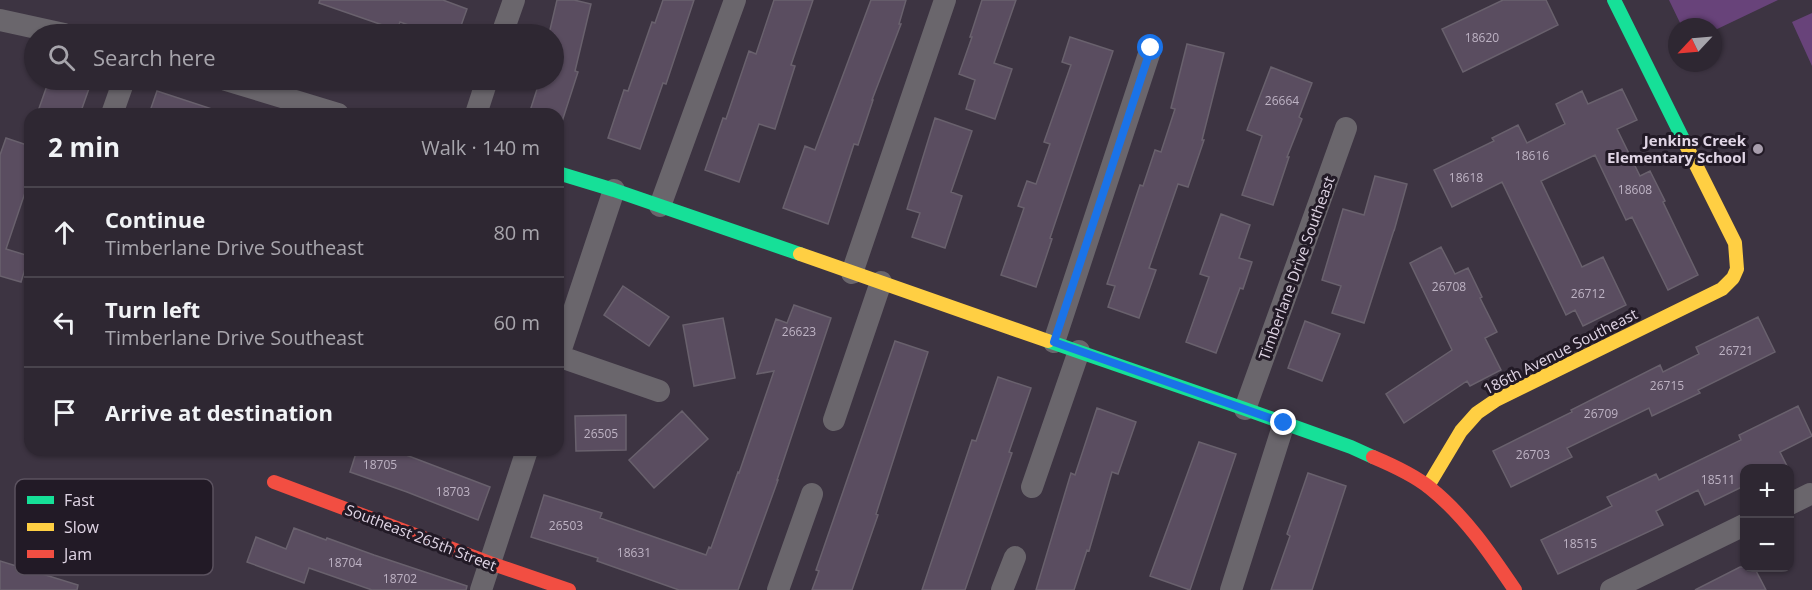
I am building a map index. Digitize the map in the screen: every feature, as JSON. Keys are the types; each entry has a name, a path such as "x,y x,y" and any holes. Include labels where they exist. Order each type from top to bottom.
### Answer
{"street":[{"path":"506,24 514,0"},
{"path":"660,206 735,0"},
{"path":"852,273 945,0"},
{"name":"186th Avenue Southeast","path":"1428,486 1461,431 1477,412 1496,400 1722,290 1735,277 1738,264 1735,243 1614,0"},
{"path":"0,20 24,25"},
{"path":"1054,342 1151,48"},
{"path":"114,108 120,90"},
{"path":"257,90 314,108"},
{"path":"478,108 484,90"},
{"name":"Timberlane Drive Southeast","path":"1245,409 1346,128"},
{"path":"564,175 1054,342 1284,423 1388,463 1428,486 1451,506 1485,545 1515,590"},
{"path":"564,339 614,190"},
{"path":"834,420 880,282"},
{"path":"1032,487 1079,351"},
{"path":"564,359 659,391"},
{"path":"1231,590 1284,423"},
{"path":"481,590 525,456"},
{"name":"Southeast 265th Street","path":"274,482 490,563 569,590"},
{"path":"778,590 812,494"},
{"path":"1794,502 1810,494"},
{"path":"1611,590 1740,527"},
{"path":"1002,590 1015,557"}],"shaded area":[{"path":"1669,0 1778,0 1722,27 1722,18 1678,18"},
{"path":"1812,13 1812,66 1792,22"}],"building":[{"path":"320,0 443,0 467,9 462,24 406,24 400,22 399,24 380,24 319,3"},
{"path":"557,0 574,0 591,4 575,71 578,72 564,115 564,108 531,108 537,90 564,90 564,24 551,24"},
{"path":"663,0 694,0 666,84 663,83 640,149 608,138 624,90 628,91 652,22 655,23"},
{"path":"774,0 813,0 791,65 795,66 775,129 759,124 739,182 705,170 723,118 726,119 749,51 756,54"},
{"path":"871,0 906,0 899,24 901,24 872,100 858,145 854,144 828,224 783,208 805,146 815,150"},
{"path":"982,0 1016,0 994,63 1012,69 995,119 966,109 975,80 959,74"},
{"path":"1503,0 1546,0 1558,25 1463,72 1442,29"},
{"path":"1070,37 1113,51 1050,238 1052,239 1036,287 1001,275 1024,208 1018,206 1027,181 1036,184 1050,144 1044,142 1071,65 1062,62"},
{"path":"1187,44 1224,53 1202,140 1204,140 1188,187 1178,184 1149,268 1156,270 1139,318 1108,307 1115,286 1107,284 1140,185 1143,186 1155,150 1161,152 1175,109 1171,108"},
{"path":"1271,67 1312,83 1299,117 1302,119 1287,157 1289,157 1273,205 1242,195 1262,136 1247,130"},
{"path":"1622,89 1637,120 1617,129 1640,176 1650,171 1698,275 1668,290 1632,217 1626,220 1595,155 1541,181 1582,267 1603,257 1626,305 1583,326 1575,310 1566,315 1502,182 1452,207 1434,170 1494,141 1492,138 1518,125 1527,143 1565,124 1556,104 1582,91 1588,104"},
{"path":"45,90 88,90 82,108 39,108"},
{"path":"157,91 209,108 151,108"},
{"path":"935,118 972,131 951,192 962,196 945,248 912,237 920,213 907,209"},
{"path":"6,138 24,144 24,196 6,249 24,254 24,272 21,282 0,276 0,155"},
{"path":"1375,176 1407,184 1364,323 1332,313 1341,286 1322,280 1343,209 1364,215"},
{"path":"1221,214 1250,225 1239,258 1252,262 1216,353 1186,342 1209,277 1200,274"},
{"path":"1441,247 1455,274 1468,268 1497,332 1485,338 1501,370 1470,386 1467,381 1404,423 1386,394 1452,350 1410,263"},
{"path":"623,286 669,317 649,346 604,315"},
{"path":"794,305 831,318 778,480 738,590 679,590 597,561 598,558 531,537 544,495 602,513 600,518 706,555 709,547 711,548 739,473 774,371 757,374 776,319 787,323"},
{"path":"1758,317 1775,352 1698,390 1700,393 1652,416 1649,408 1567,448 1572,457 1511,487 1493,451 1660,365 1663,372 1699,354 1696,347"},
{"path":"723,318 735,378 694,386 683,325"},
{"path":"1305,321 1340,334 1322,381 1288,368"},
{"path":"895,341 928,352 876,514 878,515 852,590 812,590 819,571 816,570"},
{"path":"998,377 1031,388 1009,452 1012,453 965,590 922,590 972,440 976,441"},
{"path":"1798,406 1812,436 1780,452 1786,464 1740,464 1740,488 1705,505 1698,490 1656,511 1663,525 1558,574 1541,540 1612,506 1607,497 1656,474 1659,480 1741,440 1739,435"},
{"path":"1097,408 1136,422 1118,474 1112,472 1089,551 1087,550 1074,590 1036,590 1071,473 1075,475"},
{"path":"682,411 708,439 654,488 629,460"},
{"path":"626,415 626,450 576,451 575,416"},
{"path":"1199,442 1236,454 1190,590 1150,576"},
{"path":"355,456 409,456 490,487 478,520 350,472"},
{"path":"1308,473 1346,486 1312,590 1271,590 1290,536 1287,534"},
{"path":"294,528 467,586 466,590 372,590 309,568 304,583 247,562 256,537 286,549"},
{"path":"0,561 15,566 15,575 46,575 78,585 77,590 0,590"},
{"path":"1740,567 1740,572 1757,572 1766,590 1695,590"}],"traffic: fast":[{"path":"1614,0 1686,145"},
{"path":"564,175 800,254"},
{"path":"1048,341 1245,409 1373,457"}],"traffic: slow":[{"path":"1428,486 1461,431 1477,413 1496,400 1722,289 1733,278 1737,269 1735,243 1686,145"},
{"path":"800,254 1048,341"}],"traffic: jam":[{"path":"1373,457 1417,479 1443,499 1476,536 1515,590"},
{"path":"274,482 490,563 569,590"}],"place":[{"name":"Jenkins Creek Elementary School","path":"1758,149"}],"route":[{"path":"1151,48 1054,342 1284,423"}]}
